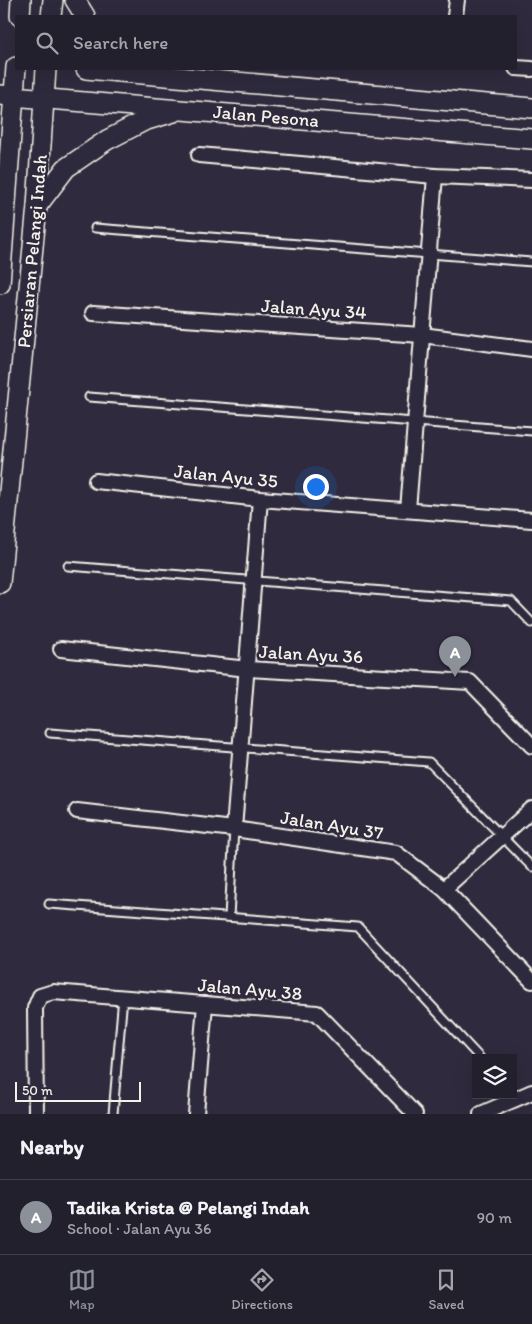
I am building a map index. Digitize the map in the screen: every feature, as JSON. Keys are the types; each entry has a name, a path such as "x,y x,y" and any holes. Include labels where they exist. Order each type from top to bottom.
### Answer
{"street":[{"path":"20,15 21,0"},
{"path":"51,15 53,0"},
{"path":"75,0 84,15"},
{"path":"455,15 457,0"},
{"path":"0,63 15,66"},
{"path":"517,68 532,69"},
{"name":"Persiaran Pelangi Indah","path":"0,284 7,95 15,69"},
{"name":"Persiaran Pelangi Indah","path":"0,583 37,206 46,70"},
{"name":"Jalan Pesona","path":"110,70 159,72 532,108"},
{"name":"Jalan Pesona","path":"7,95 532,139"},
{"path":"37,206 66,168 107,140 144,121 182,109"},
{"path":"199,155 435,176 532,180"},
{"path":"408,510 435,176"},
{"name":"Jalan Ayu 34","path":"93,313 422,335 532,349"},
{"name":"Jalan Ayu 35","path":"96,481 260,499 532,520"},
{"path":"234,829 260,499"},
{"name":"Jalan Ayu 36","path":"61,649 248,669 470,682 532,746"},
{"path":"444,889 532,809"},
{"name":"Jalan Ayu 37","path":"77,810 234,829 396,853 444,889 532,981"},
{"name":"Jalan Ayu 38","path":"36,1114 35,1008 40,996 53,992 123,996 317,1013 415,1114"},
{"path":"196,1114 205,1004"},
{"path":"517,1096 532,1092"},
{"path":"481,1114 509,1099"}],"lane":[{"path":"95,228 532,262"},
{"path":"89,397 532,431"},
{"path":"68,566 510,601 532,623"},
{"path":"50,733 429,762 532,867"},
{"path":"230,917 234,829"},
{"path":"49,904 358,927 476,1054"},
{"path":"113,1114 123,996"}],"place":[{"name":"Tadika Krista @ Pelangi Indah","path":"455,677"}]}
